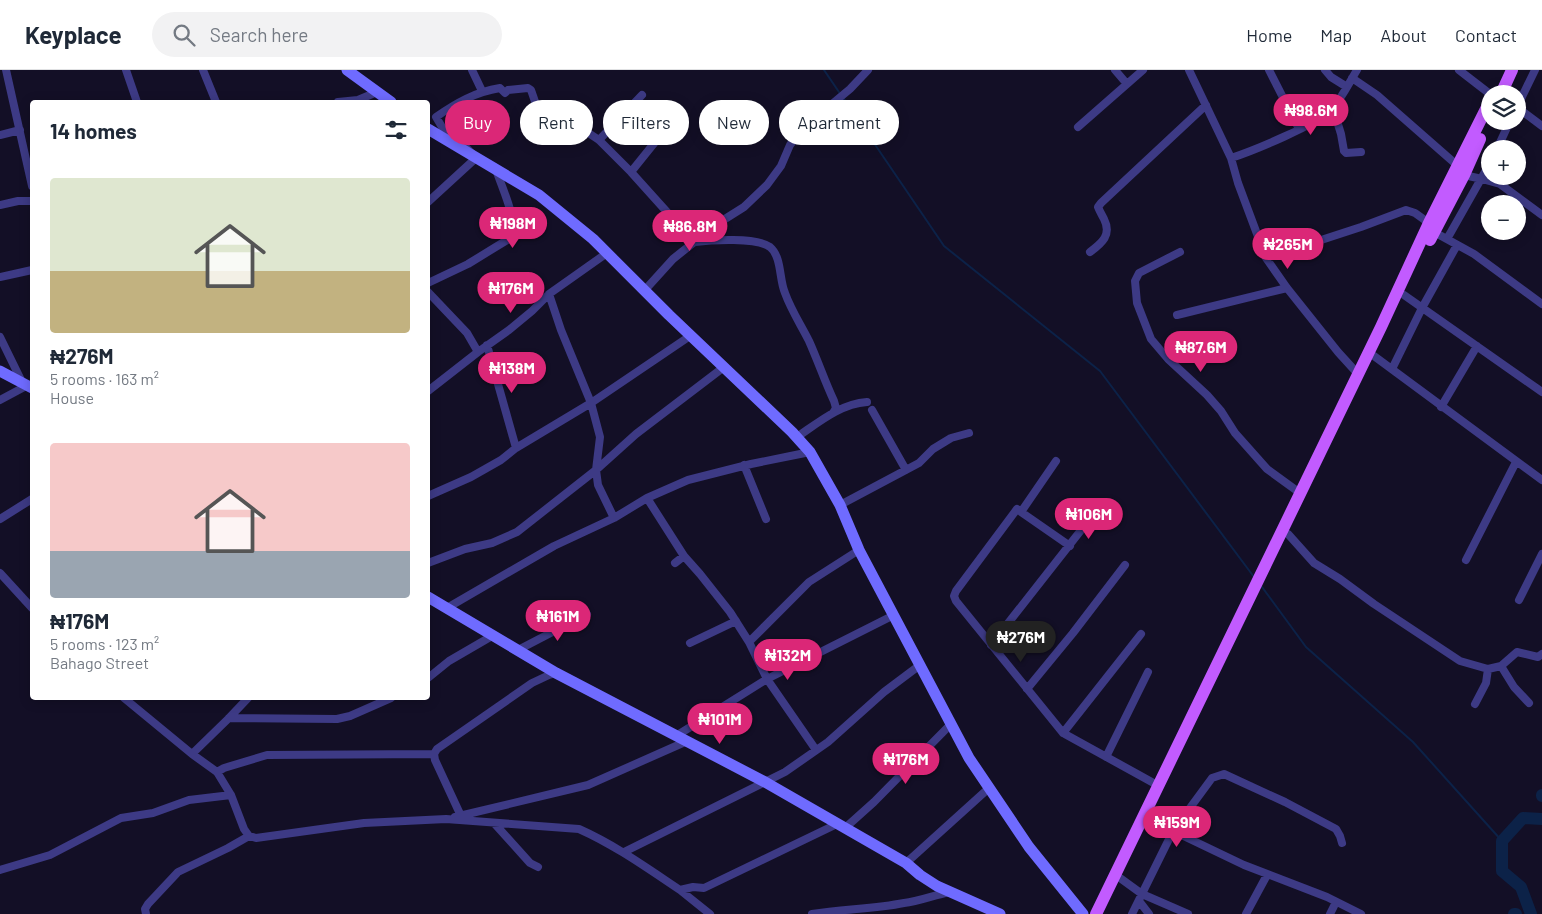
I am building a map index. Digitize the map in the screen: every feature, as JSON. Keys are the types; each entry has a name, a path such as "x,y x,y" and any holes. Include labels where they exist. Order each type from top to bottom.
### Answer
{"main road":[{"path":"1497,85 1505,70"},
{"path":"1505,85 1512,70"},
{"path":"1461,170 1481,122"},
{"path":"1096,914 1358,374 1431,228 1483,130"},
{"path":"1102,914 1404,295 1431,228"}],"street":[{"path":"6,70 30,177"},
{"path":"126,70 136,100"},
{"path":"204,70 215,100"},
{"path":"347,70 387,100"},
{"path":"472,70 482,91"},
{"path":"644,291 673,259 750,202 767,185 781,166 790,145 802,129 850,89 868,70"},
{"path":"1115,70 1127,84"},
{"path":"1078,128 1143,70"},
{"path":"1269,70 1299,129"},
{"path":"1325,70 1331,77 1347,86"},
{"path":"1231,158 1325,116 1333,108 1357,70"},
{"path":"1459,70 1481,86"},
{"path":"1526,89 1535,70"},
{"path":"1192,72 1231,158 1238,183 1266,258 1287,288 1358,374"},
{"path":"1352,78 1377,94 1461,170 1481,178"},
{"path":"476,158 460,141 445,132 436,117 454,104 482,91 500,88 504,92 528,88 531,90 539,112 558,122 584,130 599,140 631,172 694,242"},
{"path":"358,100 377,92"},
{"path":"599,140 642,95"},
{"path":"1090,252 1101,244 1107,235 1106,226 1098,208 1101,203 1206,105"},
{"path":"1333,108 1344,152 1361,152"},
{"path":"1526,113 1542,126"},
{"path":"0,135 20,130"},
{"path":"430,130 539,195 594,239 644,291 724,366 810,452 840,505 859,550 969,758 1029,847 1082,914"},
{"path":"631,172 653,145"},
{"path":"430,200 476,158"},
{"path":"430,282 468,264 512,237 514,232 513,220 496,169"},
{"path":"1447,239 1481,180"},
{"path":"1501,185 1542,215"},
{"path":"0,205 18,201 30,202"},
{"path":"1266,258 1406,210 1415,213 1431,228 1474,254 1542,304"},
{"path":"694,242 714,240 750,241 764,244 771,248 776,255 784,292 810,344 834,401 836,408 833,413"},
{"path":"1392,369 1422,308 1457,245"},
{"path":"1180,252 1139,274 1135,281 1137,304 1151,339 1168,359 1207,395 1221,411 1235,433 1267,469 1300,493"},
{"path":"430,389 526,316 549,294 607,253"},
{"path":"0,277 30,270"},
{"path":"1177,315 1287,288"},
{"path":"430,294 467,333 478,352"},
{"path":"549,294 591,403 600,437 596,470 598,484 614,518"},
{"path":"1404,295 1542,392"},
{"path":"430,495 501,460 516,448 591,403 690,336"},
{"path":"0,337 27,385"},
{"path":"486,346 516,448"},
{"path":"1441,406 1477,346"},
{"path":"1374,356 1542,480"},
{"path":"430,562 465,549 492,543 517,532 596,470 636,434 724,366"},
{"path":"0,371 27,385"},
{"path":"0,400 27,385"},
{"path":"797,437 833,413 855,403 867,402"},
{"path":"872,410 906,470"},
{"path":"840,505 919,463 932,450 952,438 969,433"},
{"path":"446,608 554,546 614,518 647,498 688,480 744,465 810,452"},
{"path":"1056,461 1021,512 1070,546"},
{"path":"1466,560 1516,462"},
{"path":"744,465 766,519"},
{"path":"647,498 684,556 736,621 750,642 767,679 816,750"},
{"path":"0,520 30,500"},
{"path":"1016,509 956,591 954,596 956,601 1063,733 1159,786"},
{"path":"991,645 1089,520"},
{"path":"1288,534 1314,562 1460,661 1488,669 1501,666 1517,652 1538,657 1542,654"},
{"path":"750,642 809,582 859,550"},
{"path":"675,563 684,556"},
{"path":"1518,600 1541,559"},
{"path":"1027,689 1125,565"},
{"path":"0,573 29,598"},
{"path":"430,598 556,673 765,782 906,863 928,880 1000,914"},
{"path":"518,650 587,614"},
{"path":"446,819 588,785 681,739 767,679 894,615"},
{"path":"690,643 736,621"},
{"path":"1063,733 1141,634"},
{"path":"430,676 449,661 492,636"},
{"path":"624,852 784,772 828,742 884,692 920,665"},
{"path":"1501,666 1514,686 1529,703"},
{"path":"1475,704 1486,683 1488,669"},
{"path":"1106,757 1148,672"},
{"path":"461,816 434,760 434,754 437,749 532,683 556,673"},
{"path":"126,700 217,772 231,795 244,829 249,836 256,838 364,823 446,819 579,829 598,837 624,852 680,890 710,914"},
{"path":"192,754 246,700"},
{"path":"229,718 337,719 350,716 386,700"},
{"path":"680,890 692,887 704,888 841,826 874,802 951,724"},
{"path":"217,772 266,755 434,754"},
{"path":"1132,914 1173,830 1212,778 1218,775 1224,774 1285,802 1336,829 1342,843"},
{"path":"906,863 989,788"},
{"path":"0,870 50,856 120,818 153,813 188,800 231,795"},
{"path":"1151,816 1173,830 1244,865 1361,914"},
{"path":"494,823 530,863 538,867"},
{"path":"146,914 145,909 148,904 178,872 249,836"},
{"path":"1246,914 1267,875"},
{"path":"1120,878 1140,897 1149,914"},
{"path":"812,914 907,903 952,892"},
{"path":"1140,897 1188,914"},
{"path":"1330,914 1336,902"}],"waterway":[{"path":"824,70 841,95"},
{"path":"844,99 944,246 1100,371 1254,577"},
{"path":"1262,587 1306,647 1413,742 1502,841"},
{"path":"1531,914 1521,887 1502,871 1502,841 1523,818 1542,819"}]}
